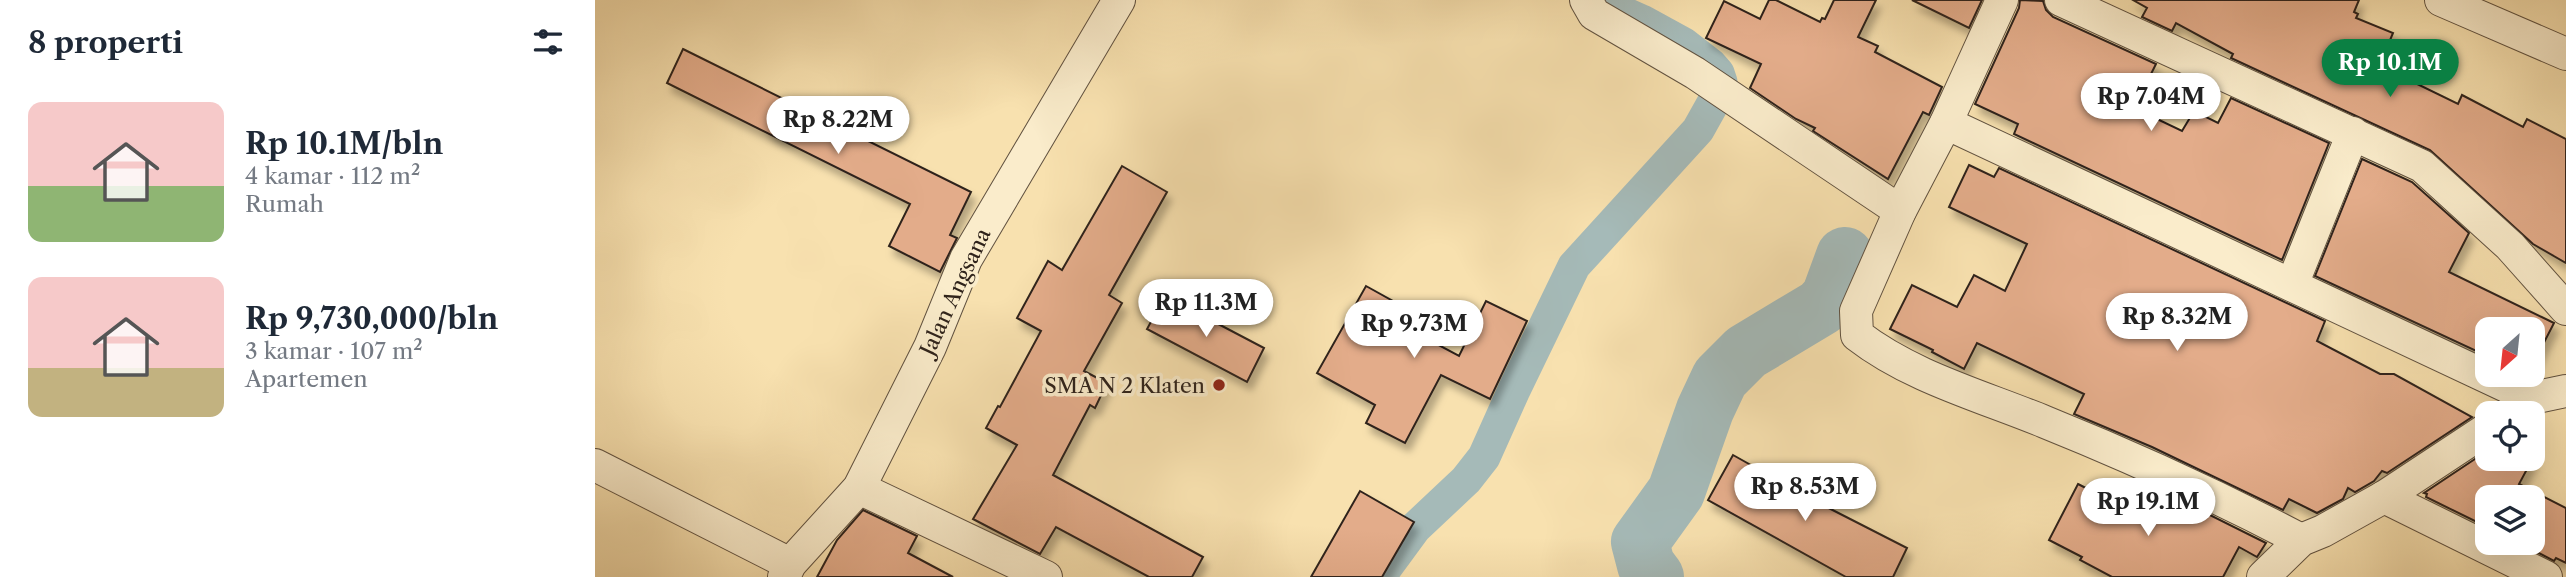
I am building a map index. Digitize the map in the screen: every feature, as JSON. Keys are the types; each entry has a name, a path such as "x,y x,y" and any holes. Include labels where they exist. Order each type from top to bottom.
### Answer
{"street":[{"name":"Jalan Angsana","path":"787,571 859,488 930,347 966,259 1119,0"},
{"path":"1586,0 1594,14 1695,73 1900,211"},
{"path":"2001,0 1946,123 1900,211 1856,310 1857,335 1876,350 1919,372 2210,492 2301,540"},
{"path":"2061,0 2422,166 2510,246 2566,309"},
{"path":"2441,0 2566,54"},
{"path":"1946,123 2292,285 2512,401"},
{"path":"2292,285 2353,133"},
{"path":"2536,401 2566,391"},
{"path":"2263,577 2301,540 2323,531 2384,497 2475,437"},
{"path":"595,465 787,571"},
{"path":"859,488 1046,577"},
{"path":"2384,497 2546,577"}],"building":[{"path":"1769,0 1776,0 1820,22 1822,18 1825,19 1834,0 1876,0 1858,37 1878,46 1875,52 1942,87 1929,115 1923,112 1888,179 1813,131 1815,128 1796,119 1750,88 1761,64 1706,38 1724,1 1760,19"},
{"path":"1912,0 1982,0 1969,28"},
{"path":"2020,0 2043,1 2046,10 2053,17 2156,64 2134,108 2182,131 2194,111 2218,123 2231,98 2329,143 2282,260 2014,134 2018,124 1975,104 2019,8"},
{"path":"2133,0 2359,0 2354,12 2358,14 2356,18 2393,33 2388,45 2419,62 2409,80 2458,104 2462,95 2523,127 2527,119 2566,139 2566,263 2533,244 2430,150 2231,58 2233,54 2176,23 2172,31 2142,17 2147,8"},
{"path":"683,49 971,192 950,235 957,238 940,272 889,246 910,204 667,83"},
{"path":"2362,159 2412,182 2469,233 2449,272 2542,317 2475,317 2475,350 2315,276"},
{"path":"1969,165 1994,177 1999,168 2325,321 2317,341 2380,374 2394,374 2472,417 2387,473 2382,471 2374,481 2355,492 2348,488 2343,499 2317,513 2289,499 2283,510 2152,447 2074,414 2084,394 1977,343 1964,369 1890,329 1912,285 1957,307 1974,275 2005,291 2027,244 1949,207"},
{"path":"1122,166 1167,192 1109,295 1122,303 1084,371 1107,383 1095,408 1090,405 1053,475 1203,557 1192,577 1149,577 1056,527 1040,554 973,519 1017,445 986,428 1041,331 1017,318 1048,261 1062,270"},
{"path":"1366,286 1409,310 1401,325 1459,356 1486,301 1527,321 1490,399 1441,375 1405,443 1366,423 1375,405 1317,373"},
{"path":"1165,296 1264,348 1247,382 1147,329"},
{"path":"2545,319 2554,323 2545,341"},
{"path":"1733,455 1907,548 1893,577 1846,577 1708,500"},
{"path":"2475,459 2475,471 2526,471 2519,484 2521,485 2475,485 2475,521 2426,497 2427,494 2424,493"},
{"path":"2078,484 2111,501 2118,488 2184,522 2192,506 2266,543 2257,557 2239,547 2223,577 2112,577 2049,540"},
{"path":"1360,491 1414,522 1382,577 1311,577"},
{"path":"2545,497 2566,508 2566,563 2556,558 2554,561 2543,555 2545,555"},
{"path":"863,510 917,536 908,553 953,577 817,577 837,540"}],"waterway":[{"path":"1379,577 1415,528 1466,480 1484,457 1574,266 1698,130 1717,96 1721,82 1711,65 1684,44 1642,21 1594,0"},
{"path":"1655,577 1646,565 1640,542 1676,492 1705,410 1720,378 1746,352 1821,307 1830,297 1845,256"}],"place":[{"name":"SMA N 2 Klaten","path":"1219,385"}]}
